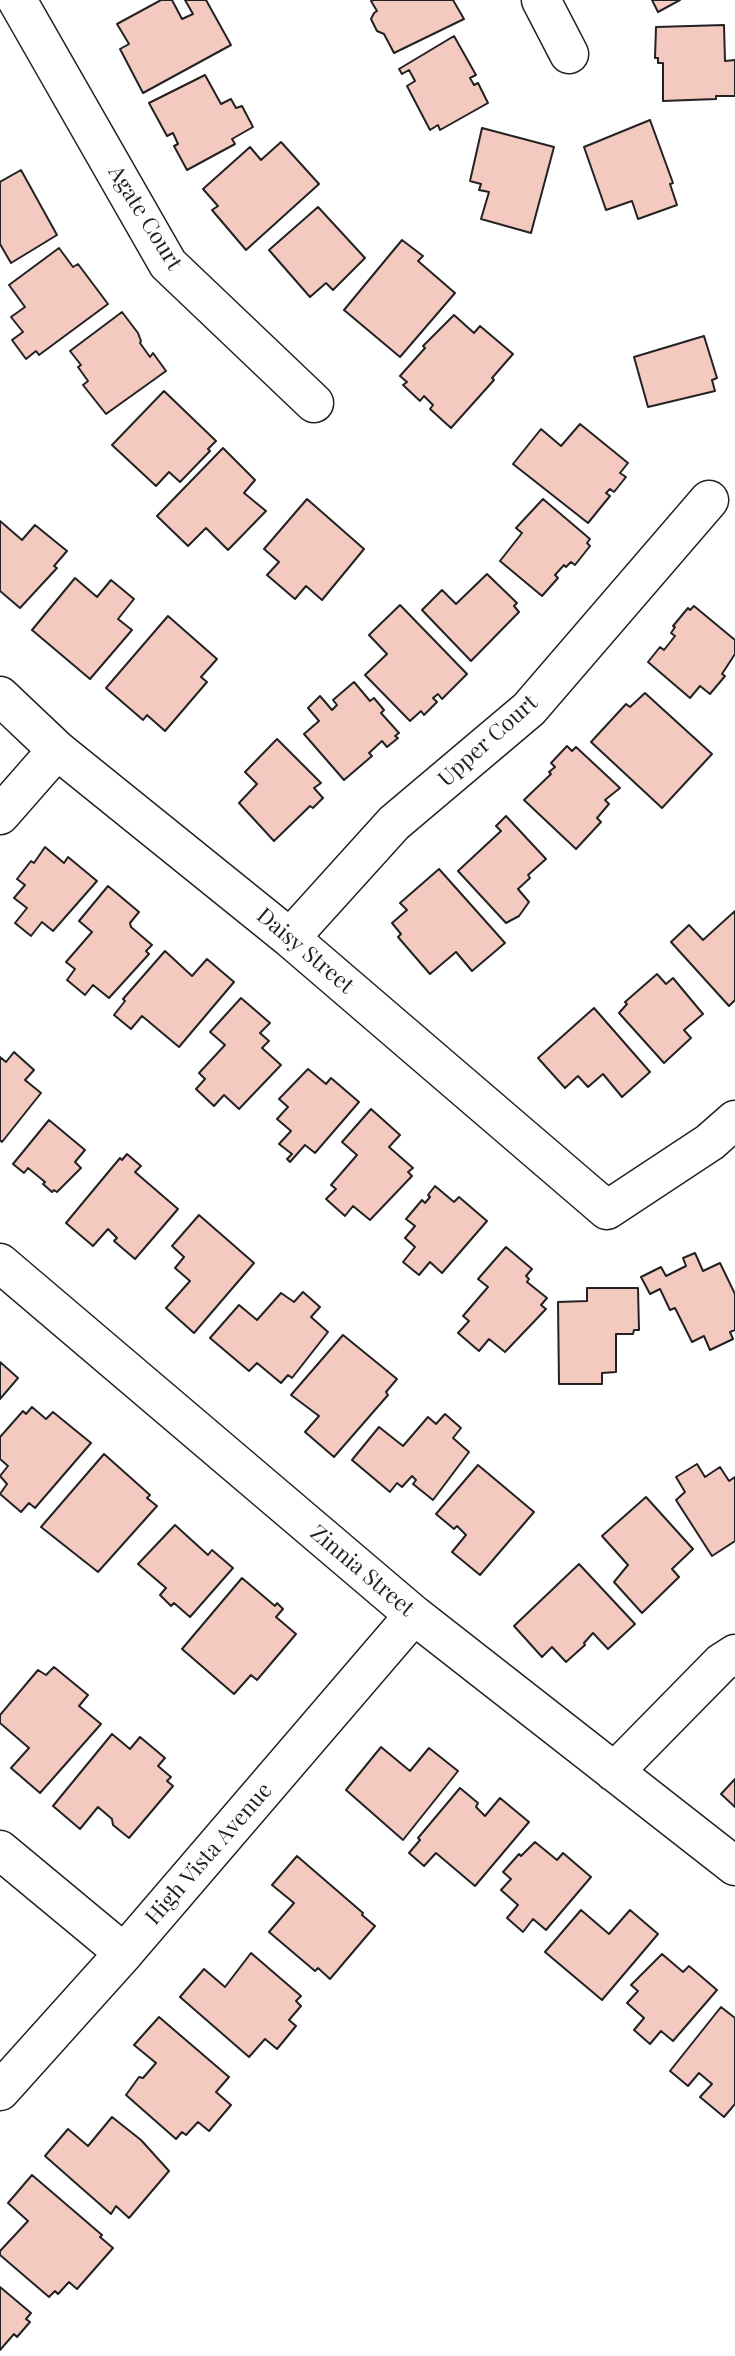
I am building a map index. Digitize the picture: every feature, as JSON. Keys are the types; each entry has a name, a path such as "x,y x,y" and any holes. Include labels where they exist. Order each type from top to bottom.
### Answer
{"street":[{"path":"0,7 16,0"},
{"name":"Agate Court","path":"16,0 168,264 314,403"},
{"path":"541,0 569,54"},
{"name":"Upper Court","path":"290,938 394,823 529,709 709,500"},
{"name":"Daisy Street","path":"0,696 57,750 290,938 607,1210 710,1142 735,1120"},
{"path":"0,815 57,750"},
{"name":"Zinnia Street","path":"0,1263 414,1615 735,1866"},
{"name":"High Vista Avenue","path":"0,2091 124,1953 414,1615"},
{"path":"614,1772 721,1663 735,1654"},
{"path":"0,1850 124,1953"}],"building":[{"path":"161,0 172,0 182,19 193,14 185,0 206,0 231,45 143,93 120,49 129,44 117,24"},
{"path":"453,0 464,19 394,53 371,19 377,11 371,1"},
{"path":"652,0 680,0 658,12"},
{"path":"724,25 725,61 735,60 735,96 663,101 663,63 658,63 658,58 655,58 656,27"},
{"path":"454,36 476,75 470,78 474,85 478,83 488,103 440,130 438,125 430,130 407,86 415,81 409,70 402,74 399,69"},
{"path":"205,75 221,104 231,99 236,108 242,106 253,127 232,139 235,144 187,170 174,146 178,144 173,133 167,136 149,103"},
{"path":"650,120 673,183 670,184 677,205 638,219 632,201 606,210 584,147"},
{"path":"482,128 554,147 531,233 481,219 489,192 479,190 481,184 470,181"},
{"path":"281,142 319,184 246,250 212,210 218,206 203,189 250,147 261,160"},
{"path":"21,170 57,235 11,263 0,244 0,182"},
{"path":"318,207 365,258 333,290 326,283 310,297 269,250"},
{"path":"402,240 423,256 418,261 455,293 400,357 344,310"},
{"path":"59,248 73,267 78,264 108,304 39,355 36,351 26,359 12,340 23,332 11,317 25,307 9,285"},
{"path":"122,312 138,333 140,343 150,357 153,353 166,371 106,414 83,385 88,381 70,351"},
{"path":"454,315 474,333 480,326 513,354 451,428 430,409 433,405 424,396 420,401 403,385 407,382 400,376 425,348 423,346"},
{"path":"704,336 717,378 712,380 715,391 648,407 634,357"},
{"path":"164,391 216,441 180,482 169,472 156,486 112,445"},
{"path":"580,424 628,463 620,473 626,477 614,492 610,489 606,493 610,496 588,523 513,464 541,429 561,446"},
{"path":"223,448 255,480 244,493 266,511 228,550 206,528 188,546 157,516"},
{"path":"307,499 364,549 322,600 306,586 295,599 267,575 279,562 264,549"},
{"path":"543,499 590,539 587,543 590,546 575,565 571,562 566,567 564,565 555,575 558,578 542,596 500,561 522,533 516,528"},
{"path":"0,521 22,540 35,525 67,551 54,566 57,568 20,608 0,591"},
{"path":"487,574 517,603 514,606 519,612 471,661 422,610 442,590 456,604"},
{"path":"75,578 97,597 111,580 134,599 118,619 132,630 90,679 32,630"},
{"path":"400,605 467,674 442,699 438,694 433,698 437,702 424,715 421,711 410,721 365,675 387,654 369,635"},
{"path":"694,606 735,640 735,654 722,674 725,676 710,694 700,686 690,698 648,662 660,647 664,650 675,636 671,633 673,626 688,608 690,610"},
{"path":"168,616 217,659 201,677 207,682 165,731 147,715 143,720 106,688"},
{"path":"354,682 370,701 374,698 384,710 381,713 399,733 395,736 398,738 387,747 382,741 369,753 372,756 344,780 304,734 319,721 308,708 320,696 332,710 337,705 333,700"},
{"path":"645,693 712,754 662,808 591,742 626,704 630,707"},
{"path":"277,739 321,783 314,788 323,798 313,808 310,806 274,841 239,803 257,784 245,772"},
{"path":"567,746 572,751 576,747 620,788 605,800 609,804 597,818 601,822 576,849 524,800 551,774 549,772 555,767 551,763"},
{"path":"506,816 546,859 518,889 529,902 519,916 506,923 458,871 501,831 496,826"},
{"path":"45,847 64,863 68,857 97,881 53,931 42,922 31,936 15,923 27,908 14,898 25,885 17,879"},
{"path":"439,869 505,943 472,971 456,952 430,974 398,937 401,934 392,923 407,910 400,903"},
{"path":"108,886 139,912 130,923 131,927 152,945 146,951 149,954 109,998 93,985 85,995 67,980 75,969 66,962 92,932 79,921"},
{"path":"735,911 735,1000 729,1006 671,942 689,925 703,940"},
{"path":"165,951 192,976 207,959 234,982 179,1047 142,1016 131,1029 114,1015 125,1001 123,999"},
{"path":"657,974 666,984 673,978 703,1014 684,1030 691,1038 664,1063 619,1013 627,1004 625,1002"},
{"path":"241,998 270,1023 260,1033 269,1041 262,1048 281,1065 239,1109 224,1095 214,1106 196,1089 205,1079 199,1073 225,1045 210,1032"},
{"path":"594,1008 650,1072 622,1097 603,1074 588,1087 578,1076 565,1088 538,1058"},
{"path":"14,1052 34,1070 25,1080 41,1093 2,1142 0,1057 6,1062"},
{"path":"308,1069 326,1084 331,1078 359,1102 315,1153 305,1145 290,1162 287,1159 292,1154 279,1144 291,1131 277,1119 288,1107 279,1099"},
{"path":"371,1109 400,1135 389,1147 413,1168 408,1172 412,1176 370,1220 353,1206 345,1216 326,1199 336,1189 331,1185 357,1155 342,1142"},
{"path":"49,1120 85,1150 75,1162 81,1168 57,1192 52,1192 28,1168 24,1173 13,1164"},
{"path":"127,1154 141,1166 135,1172 178,1209 135,1259 114,1241 117,1238 108,1229 93,1246 66,1223 120,1158 122,1160"},
{"path":"435,1186 454,1202 459,1197 487,1221 442,1273 430,1262 419,1275 403,1262 415,1247 405,1238 415,1226 406,1219 422,1200 425,1203"},
{"path":"199,1215 254,1263 194,1333 166,1308 190,1281 175,1268 184,1257 172,1246"},
{"path":"506,1247 532,1269 526,1276 529,1279 527,1282 547,1298 541,1305 546,1309 505,1352 489,1339 479,1351 458,1333 469,1321 463,1316 488,1287 478,1279"},
{"path":"695,1253 703,1271 720,1263 735,1294 735,1330 730,1332 733,1339 710,1350 704,1336 692,1342 675,1308 670,1310 660,1289 650,1294 641,1277 661,1267 666,1276 686,1266 683,1258"},
{"path":"587,1288 638,1288 639,1330 634,1330 633,1334 616,1334 616,1372 602,1373 602,1384 559,1384 558,1302 587,1301"},
{"path":"303,1292 320,1307 311,1317 328,1332 292,1378 288,1375 281,1383 257,1363 249,1371 210,1338 239,1305 257,1320 281,1293 294,1302"},
{"path":"343,1335 397,1379 386,1392 388,1395 334,1457 305,1432 319,1416 291,1395"},
{"path":"0,1362 18,1378 0,1399"},
{"path":"32,1407 46,1419 53,1412 91,1443 35,1508 29,1503 21,1512 0,1494 7,1484 0,1476 8,1466 0,1459 0,1437 23,1411 26,1414"},
{"path":"445,1414 461,1428 453,1438 469,1452 433,1500 413,1484 416,1480 412,1476 402,1487 397,1483 390,1492 352,1460 379,1427 403,1446 428,1417 436,1424"},
{"path":"104,1454 150,1495 147,1498 157,1506 98,1572 41,1527"},
{"path":"697,1464 705,1477 720,1467 729,1481 735,1477 735,1541 712,1556 676,1500 685,1492 676,1477"},
{"path":"478,1465 534,1512 480,1575 452,1552 466,1535 436,1514"},
{"path":"646,1497 693,1549 672,1569 679,1577 642,1613 614,1582 628,1565 602,1536"},
{"path":"175,1525 208,1555 212,1550 233,1568 190,1617 160,1595 166,1588 138,1564"},
{"path":"579,1564 635,1624 608,1649 593,1633 566,1662 552,1647 542,1657 514,1626"},
{"path":"242,1578 275,1606 277,1603 283,1609 276,1617 296,1634 257,1680 251,1675 234,1694 182,1649"},
{"path":"54,1667 88,1695 79,1706 101,1724 40,1793 11,1768 29,1748 0,1723 0,1715 38,1670 46,1675"},
{"path":"112,1734 130,1749 140,1737 165,1758 158,1766 171,1777 167,1781 173,1786 129,1838 98,1807 80,1829 53,1806"},
{"path":"381,1747 410,1771 429,1748 458,1771 403,1840 346,1790"},
{"path":"735,1779 735,1807 721,1794"},
{"path":"460,1788 478,1803 476,1807 485,1816 500,1798 529,1822 475,1886 436,1853 424,1866 409,1853"},
{"path":"535,1842 557,1860 563,1853 591,1877 546,1930 533,1919 523,1932 507,1918 518,1905 501,1890 511,1879 503,1872"},
{"path":"297,1856 375,1926 330,1979 318,1968 315,1971 269,1932 294,1903 272,1885"},
{"path":"581,1910 609,1934 630,1910 658,1934 602,2000 545,1952"},
{"path":"251,1953 301,1996 296,2001 301,2006 289,2020 296,2026 277,2049 265,2039 249,2057 180,1997 204,1969 225,1987"},
{"path":"662,1954 683,1972 689,1966 717,1990 673,2041 661,2031 650,2044 634,2030 644,2018 627,2003 638,1991 631,1985"},
{"path":"721,2007 735,2018 735,2104 724,2117 700,2097 712,2084 699,2073 688,2086 670,2071"},
{"path":"159,2017 229,2077 216,2092 231,2105 209,2131 198,2122 186,2135 182,2132 176,2139 126,2095 139,2077 143,2078 156,2063 134,2045"},
{"path":"112,2117 141,2140 169,2171 129,2218 116,2206 111,2214 45,2156 68,2129 88,2146"},
{"path":"32,2175 113,2248 77,2289 69,2282 58,2294 55,2291 49,2297 0,2255 0,2251 28,2221 8,2203"},
{"path":"0,2287 31,2313 26,2319 30,2322 0,2350"}]}
